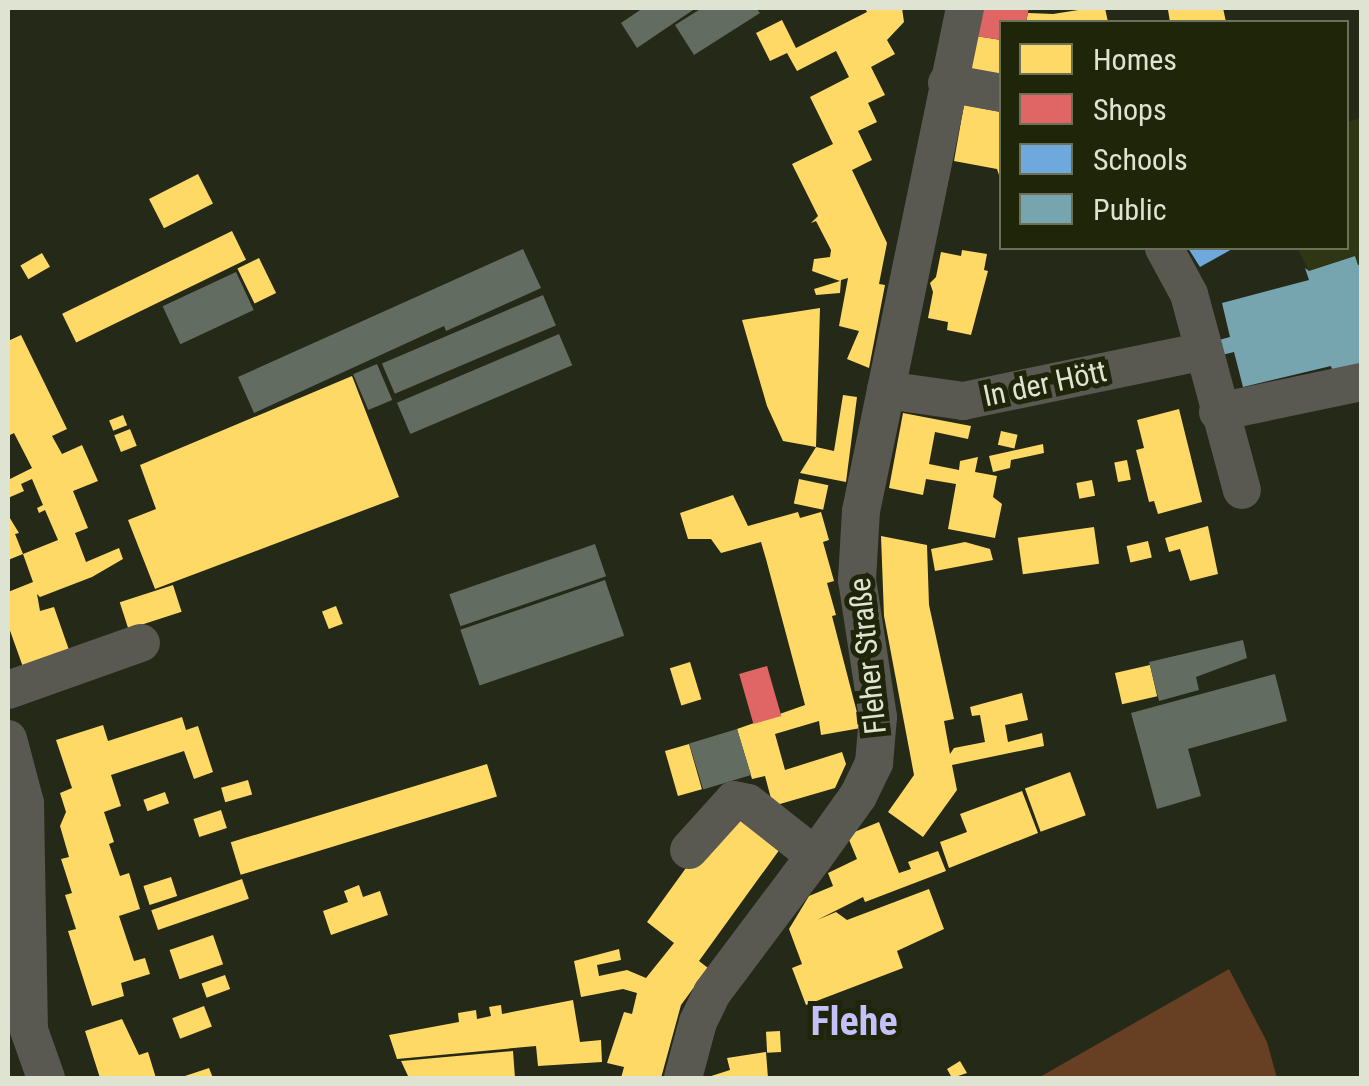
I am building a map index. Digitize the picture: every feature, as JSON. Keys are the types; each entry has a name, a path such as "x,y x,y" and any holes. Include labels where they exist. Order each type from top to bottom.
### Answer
{"street":[{"name":"Fleher Straße","path":"683,1078 698,1022 712,993 858,796 878,747 857,580 862,512 965,8"},
{"path":"947,83 999,92"},
{"path":"1165,250 1189,294 1242,490"},
{"name":"In der Hött","path":"886,390 963,401 1204,351"},
{"path":"1218,412 1362,382"},
{"path":"8,690 141,644"},
{"path":"8,739 25,802 29,1030 46,1078"},
{"path":"689,850 734,800 748,803 815,856"}],"shaded area":[{"path":"1361,118 1361,264 1358,265 1356,255 1309,271 1298,250 1349,250 1349,121"},
{"path":"1229,969 1267,1042 1277,1078 1038,1078"}],"building: Homes":[{"path":"865,8 902,8 904,22 887,40 895,54 871,67 885,95 868,103 877,122 858,131 872,160 852,170 887,243 879,284 885,285 869,368 847,359 859,331 839,326 848,278 841,280 840,293 816,295 814,289 840,281 812,271 814,259 830,257 831,250 816,221 811,223 818,216 792,164 833,144 810,97 849,77 836,51 797,71 787,53 770,61 756,33 782,20 796,48 867,12"},
{"path":"1105,8 1108,20 1026,20 1028,13"},
{"path":"1223,8 1226,20 1170,20 1168,10"},
{"path":"976,36 999,40 999,81 970,76"},
{"path":"964,105 999,112 999,175 997,169 954,161"},
{"path":"198,174 213,203 164,228 149,199"},
{"path":"232,231 246,260 76,343 62,314"},
{"path":"962,250 987,254 984,270 988,271 971,335 947,330 948,322 928,318 933,292 930,283 936,277 941,252 961,256"},
{"path":"42,253 50,267 28,279 20,266"},
{"path":"259,258 276,293 255,304 237,269"},
{"path":"820,308 816,447 783,441 767,406 742,320"},
{"path":"21,335 67,429 52,436 62,454 82,445 98,481 73,491 88,528 75,533 86,562 119,548 123,559 92,577 40,597 37,594 40,611 54,607 69,650 23,667 8,625 8,592 33,582 23,554 58,540 45,510 39,513 37,508 43,505 32,479 21,484 24,491 8,498 8,480 32,468 14,433 8,436 8,341"},
{"path":"352,376 399,497 155,589 128,520 156,509 140,465"},
{"path":"843,395 857,397 846,482 800,473 816,447 834,451"},
{"path":"1179,409 1202,502 1158,514 1154,501 1149,502 1136,450 1144,448 1137,420"},
{"path":"903,413 971,426 968,439 935,432 929,464 959,470 960,461 978,457 975,472 997,476 993,497 1002,504 995,538 948,529 956,484 926,479 923,495 889,488"},
{"path":"123,415 127,425 113,431 109,421"},
{"path":"130,429 137,446 121,452 114,435"},
{"path":"1001,431 1018,435 1014,448 998,445"},
{"path":"1043,444 1044,453 1011,460 1010,468 993,472 989,456"},
{"path":"1127,460 1131,480 1118,482 1114,462"},
{"path":"799,479 828,485 823,510 794,503"},
{"path":"1092,480 1095,496 1079,499 1076,483"},
{"path":"733,495 748,526 798,512 800,518 821,512 829,540 823,542 834,581 827,583 836,615 832,616 861,728 821,735 819,721 775,734 785,770 842,752 846,764 835,788 773,806 765,776 752,779 737,729 805,705 761,542 721,553 711,539 688,539 680,513"},
{"path":"8,515 19,533 15,534 23,554 8,560"},
{"path":"1208,526 1218,574 1190,581 1180,549 1169,552 1165,538"},
{"path":"1094,527 1099,564 1023,574 1018,538"},
{"path":"881,536 927,545 929,605 954,719 944,721 950,754 954,748 985,742 980,715 972,716 970,707 1022,693 1028,720 1005,725 1008,742 1042,733 1044,746 952,765 957,790 923,837 888,812 914,775 884,616"},
{"path":"1148,541 1152,558 1130,563 1127,546"},
{"path":"965,542 990,549 993,560 935,571 931,549"},
{"path":"173,585 182,612 128,629 120,602"},
{"path":"336,606 343,624 329,629 322,611"},
{"path":"690,662 701,699 681,705 670,668"},
{"path":"1150,665 1157,696 1122,704 1115,673"},
{"path":"182,717 186,730 198,726 213,772 194,779 184,751 111,775 121,806 104,812 114,842 109,844 120,876 129,873 140,909 119,916 134,961 145,958 150,974 121,983 124,996 92,1006 68,931 76,929 65,895 72,893 61,859 69,857 60,826 66,812 60,793 72,788 56,740 103,725 108,741"},
{"path":"689,744 702,789 678,796 665,751"},
{"path":"487,764 497,797 241,875 231,842"},
{"path":"1070,772 1086,815 1041,832 1025,788"},
{"path":"248,780 252,794 225,802 221,788"},
{"path":"1022,791 1038,833 949,868 940,842 967,832 960,814"},
{"path":"165,792 169,803 147,811 143,800"},
{"path":"221,810 227,828 199,837 193,819"},
{"path":"727,811 780,849 699,961 708,968 681,1005 661,1078 621,1078 624,1067 607,1063 624,1012 632,1014 637,993 623,989 581,997 574,961 619,949 621,960 597,965 599,976 627,970 646,978 674,943 647,922"},
{"path":"879,822 899,873 911,869 908,862 938,851 946,871 865,902 863,897 817,920 836,912 847,920 929,889 944,929 897,951 903,968 806,1005 792,968 802,964 789,929 809,896 833,886 828,873 857,859 847,835"},
{"path":"171,877 177,896 150,905 143,886"},
{"path":"242,879 249,899 158,930 151,910"},
{"path":"359,885 363,897 380,891 388,915 331,935 323,911 348,902 344,891"},
{"path":"213,935 223,964 180,979 170,950"},
{"path":"225,975 230,989 207,998 202,984"},
{"path":"573,1000 580,1042 601,1040 602,1062 538,1066 536,1046 397,1059 389,1035 459,1022 458,1013 476,1010 477,1019 491,1016 489,1007 501,1005 502,1014"},
{"path":"204,1006 212,1027 180,1039 172,1018"},
{"path":"122,1019 139,1055 148,1052 156,1078 100,1078 85,1031"},
{"path":"780,1031 781,1052 767,1053 766,1032"},
{"path":"513,1051 515,1078 409,1078 401,1061"},
{"path":"766,1052 768,1078 705,1078 730,1070 727,1058"},
{"path":"960,1061 967,1073 952,1078 947,1069"},
{"path":"209,1068 213,1078 179,1078"}],"building: Shops":[{"path":"980,8 1029,8 1026,20 999,20 999,40 975,36"},
{"path":"767,666 781,716 753,724 739,674"}],"building: Schools":[{"path":"1189,250 1230,250 1200,267"}],"building: Public":[{"path":"1355,256 1358,265 1362,264 1362,366 1334,376 1331,366 1243,387 1234,352 1222,355 1219,340 1230,337 1222,303 1309,280 1305,268 1309,271"}],"building: Other":[{"path":"643,8 696,8 637,48 621,23"},
{"path":"702,8 756,8 760,13 694,55 675,25"},
{"path":"523,249 541,288 446,331 444,326 254,413 238,377"},
{"path":"236,272 254,310 180,344 163,306"},
{"path":"543,295 556,325 395,394 382,363"},
{"path":"559,334 572,365 410,434 397,403"},
{"path":"377,364 392,400 368,410 353,374"},
{"path":"595,544 606,576 460,626 449,594"},
{"path":"605,580 624,636 480,686 460,630"},
{"path":"1243,640 1247,658 1196,677 1199,690 1159,701 1149,662"},
{"path":"1275,674 1287,721 1188,749 1201,796 1157,809 1131,713"},
{"path":"737,729 751,775 703,790 689,744"}],"district":[{"name":"Flehe","path":"854,1022"}]}
